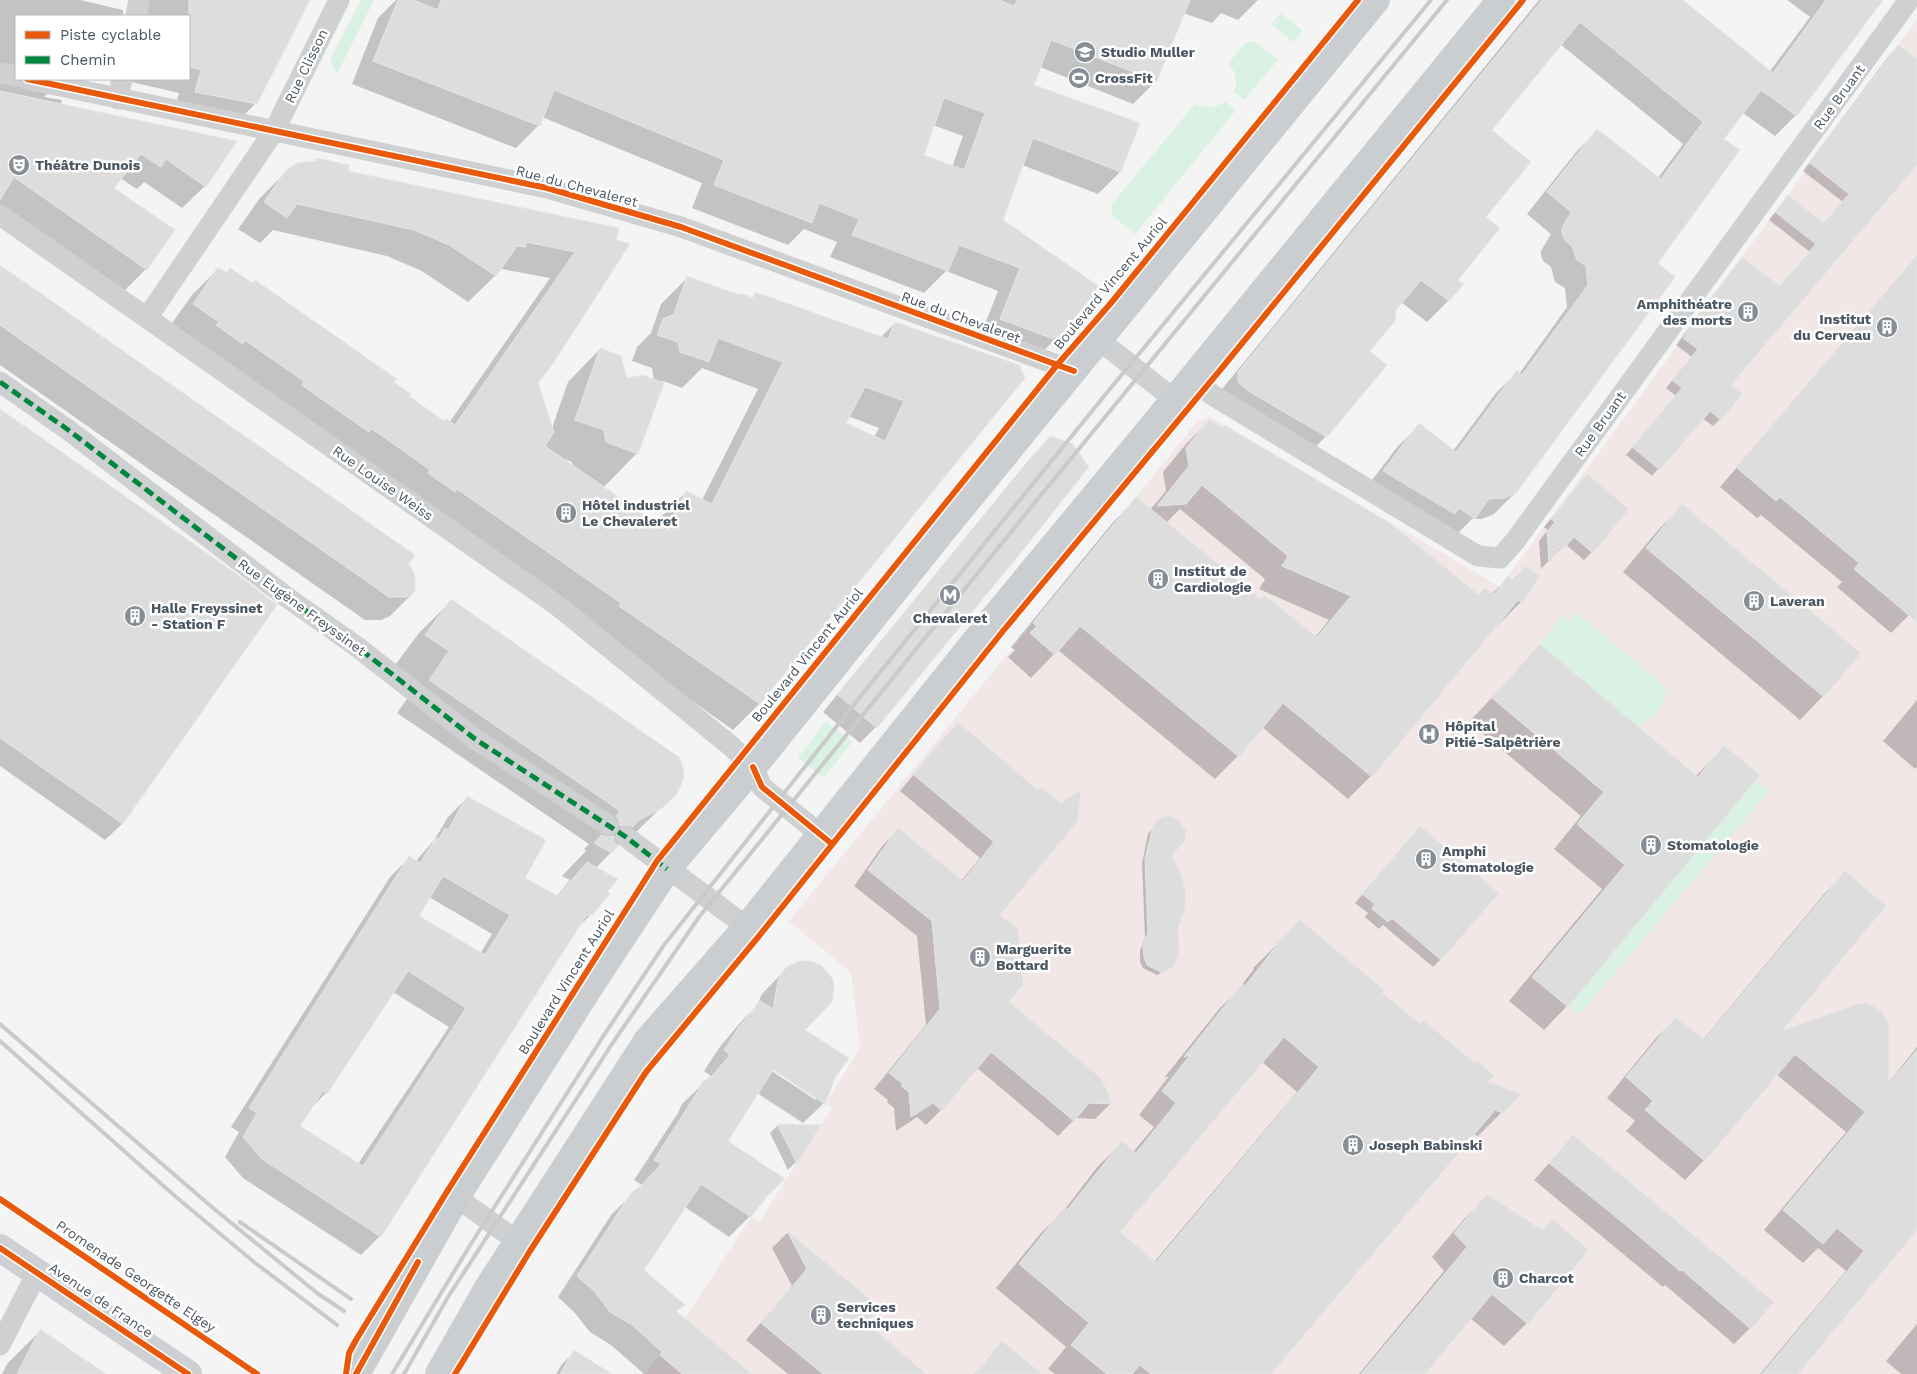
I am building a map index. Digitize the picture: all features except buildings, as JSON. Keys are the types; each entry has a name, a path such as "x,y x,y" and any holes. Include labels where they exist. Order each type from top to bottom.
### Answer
{"main road":[{"name":"Boulevard Vincent Auriol","path":"356,1374 456,1197 592,983 668,869 1376,0"},
{"path":"439,1374 517,1241 647,1041 748,927 990,623 1501,0"}],"street":[{"path":"136,15 139,0"},
{"name":"Rue Clisson","path":"147,318 274,132 339,0"},
{"name":"Rue Bruant","path":"1183,390 1214,396 1478,556 1500,558 1515,541 1910,0"},
{"path":"0,73 15,76"},
{"name":"Rue du Chevaleret","path":"36,80 120,89 274,132 547,188 681,227 1074,371"},
{"name":"Rue Louise Weiss","path":"0,215 558,606 731,746 753,767"},
{"name":"Boulevard Vincent Auriol","path":"1099,340 1183,390"},
{"name":"Rue Eugène Freyssinet","path":"0,382 67,428 288,598 356,646 475,739 617,831 668,869"},
{"path":"753,767 762,787 821,836"},
{"path":"668,869 748,927"},
{"path":"456,1197 517,1241"},
{"name":"Avenue de France","path":"0,1248 188,1374"},
{"path":"0,1345 37,1272"}],"shaded area":[{"name":"Hôpital Pitié-Salpêtrière","path":"1917,19 1917,1374 645,1374 685,1318 751,1217 759,1222 832,1108 825,1104 860,1048 851,973 789,921 1199,420 1211,417 1500,587"}],"green space":[{"path":"361,0 374,0 337,74 330,60"},
{"path":"1281,13 1303,31 1293,42 1271,24"},
{"path":"1254,41 1278,60 1244,100 1234,92 1236,77 1228,64 1245,43"},
{"path":"1226,102 1236,110 1135,234 1113,216 1111,205 1195,104 1211,108"},
{"path":"1577,613 1665,687 1662,706 1639,727 1540,644 1563,615 1570,621"},
{"path":"826,721 852,742 824,778 798,758"},
{"path":"1755,780 1769,791 1580,1014 1568,1007"}],"railway":[{"path":"392,1374 469,1247 604,1035 664,945 860,697 1105,395 1431,0"},
{"path":"404,1374 448,1297 614,1041 699,917 1028,511 1447,0"},
{"path":"0,1024 213,1208 317,1293 344,1311"},
{"path":"0,1041 176,1197 254,1262 337,1325"},
{"path":"240,1222 351,1299"}],"marked path":[{"path":"0,382 67,429 288,598 356,646 475,739 626,837 667,869"}],"cycle path":[{"path":"346,1374 349,1353 356,1340 448,1190 657,861 1057,365 1111,303 1358,0"},
{"path":"455,1374 530,1251 646,1072 759,936 1003,631 1221,369 1523,0"},
{"path":"32,80 547,188 681,227 1074,371"},
{"path":"753,767 762,787 832,844"},
{"name":"Promenade Georgette Elgey","path":"0,1199 257,1374"},
{"path":"0,1248 188,1374"},
{"path":"356,1374 418,1262"}],"place":[{"name":"Studio Muller","path":"1085,52"},
{"name":"CrossFit","path":"1079,78"},
{"name":"Théâtre Dunois","path":"19,165"},
{"name":"Amphithéatre des morts","path":"1748,312"},
{"name":"Institut du Cerveau","path":"1887,327"},
{"name":"Hôtel industriel Le Chevaleret","path":"566,513"},
{"name":"Institut de Cardiologie","path":"1158,579"},
{"name":"Chevaleret","path":"950,595"},
{"name":"Laveran","path":"1754,601"},
{"name":"Halle Freyssinet - Station F","path":"135,616"},
{"name":"Hôpital Pitié-Salpêtrière","path":"1429,734"},
{"name":"Stomatologie","path":"1651,845"},
{"name":"Amphi Stomatologie","path":"1426,859"},
{"name":"Marguerite Bottard","path":"980,957"},
{"name":"Joseph Babinski","path":"1353,1145"},
{"name":"Charcot","path":"1503,1278"},
{"name":"Services techniques","path":"821,1315"}]}
